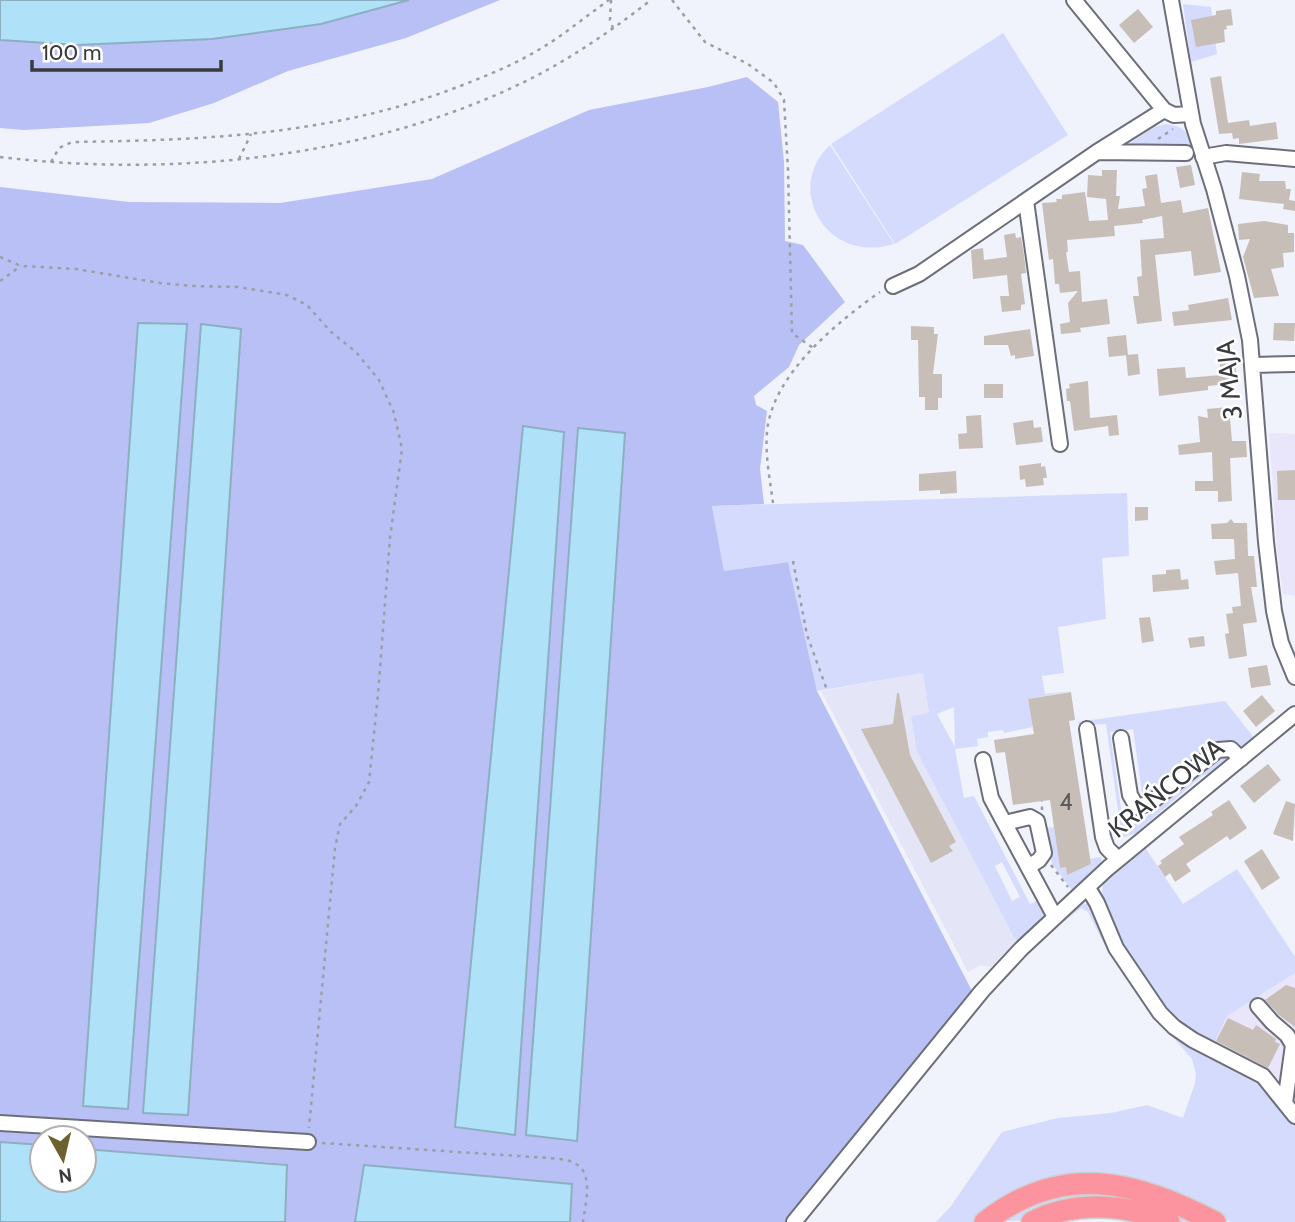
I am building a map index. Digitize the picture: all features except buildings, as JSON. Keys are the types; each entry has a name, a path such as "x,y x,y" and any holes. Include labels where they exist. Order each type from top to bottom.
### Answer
{"highway":[{"path":"985,1222 1010,1204 1050,1188 1107,1183 1149,1192 1215,1222"},
{"path":"1032,1222 1059,1212 1093,1207 1125,1209 1169,1222"}],"street":[{"path":"1074,0 1164,110 1174,115 1190,114"},
{"name":"3 MAJA","path":"1171,0 1190,114 1237,276 1248,328 1274,611 1284,653 1295,677"},
{"path":"893,286 919,274 1026,206 1097,152 1164,110"},
{"path":"1097,152 1186,153"},
{"path":"1203,157 1226,153 1295,159"},
{"path":"1026,206 1060,444"},
{"path":"1253,365 1295,364"},
{"name":"KRAŃCOWA","path":"794,1222 989,983 1021,949 1118,859 1295,714"},
{"path":"1087,729 1103,837 1107,848 1118,859"},
{"path":"1121,737 1130,795 1137,807 1150,803 1218,750 1231,749 1241,759"},
{"path":"983,760 989,792 1055,917"},
{"path":"1005,823 1030,817 1037,821 1044,853 1040,860 1028,867"},
{"path":"1088,888 1122,958 1160,1013 1183,1034 1262,1076 1295,1116"},
{"path":"1258,1006 1287,1035 1293,1045 1285,1102"},
{"path":"0,1123 308,1142"}],"path":[{"path":"610,0 610,20 613,28"},
{"path":"51,162 60,148 72,142 165,141 308,128 349,120 444,92 501,70 540,50 610,0"},
{"path":"0,157 51,162 149,165 239,159 344,142 453,111 537,75 613,28 651,0"},
{"path":"672,0 705,42 774,83 784,100 792,332 813,348"},
{"path":"1150,144 1179,125"},
{"path":"1158,131 1160,149"},
{"path":"239,159 251,134"},
{"path":"0,257 21,266 76,270 182,285 238,287 287,295 307,305 331,332 356,352 379,380 394,413 402,449 390,538 369,782 356,806 340,824 335,848 308,1142 549,1158 574,1162 582,1168 586,1179 583,1222"},
{"path":"0,281 21,266"},
{"path":"773,503 767,452 769,420 780,393 813,348 853,312 878,293 893,286"},
{"path":"793,561 807,635 827,690"},
{"path":"1041,813 1042,801"}],"shaded area":[{"path":"0,0 409,0 321,24 212,39 77,45 0,40"},
{"path":"409,0 500,0 406,38 288,71 214,103 149,123 24,130 0,128 0,40 77,45 212,39 321,24"},
{"path":"1183,4 1211,7 1217,54 1191,62"},
{"path":"1003,33 1068,135 895,244 831,144"},
{"path":"747,77 778,102 784,162 785,241 803,245 845,302 799,345 789,367 754,396 756,405 767,411 760,469 764,504 712,506 724,571 788,562 817,691 973,993 788,1222 570,1222 572,1185 364,1165 355,1222 285,1222 287,1164 98,1150 98,1124 28,1124 28,1144 0,1142 0,187 129,202 280,203 432,179 589,110","holes":["138,323 186,324 128,1109 83,1105","579,428 577,1141 526,1135"]},
{"path":"1166,124 1184,130 1195,156 1186,147 1129,148 1130,143 1154,127"},
{"path":"830,145 894,244 870,248 849,244 832,234 819,219 812,201 811,182 817,163"},
{"path":"138,323 187,324 128,1109 83,1106"},
{"path":"201,324 241,329 188,1115 143,1113"},
{"path":"523,426 564,432 515,1135 455,1127"},
{"path":"578,428 625,433 577,1141 526,1135"},
{"path":"1269,433 1295,434 1295,596 1283,594"},
{"path":"1127,493 1129,556 1102,558 1106,619 1058,627 1064,673 1042,676 1045,694 1072,691 1028,699 1033,727 1004,733 1003,730 988,732 988,737 977,739 978,746 955,749 964,798 974,796 1030,904 1039,900 1043,916 1016,941 917,752 911,716 929,713 923,673 817,691 788,562 724,571 712,506","holes":["954,707 955,747 937,714","1002,862 1020,897 1012,901 995,866"]},
{"path":"923,673 929,714 917,752 1016,941 991,967 980,965 968,972 821,691"},
{"path":"1225,701 1255,739 1240,751 1229,742 1214,744 1149,796 1143,796 1142,793 1133,729 1110,732 1122,816 1133,824 1139,823 1219,756 1227,754 1232,758 1214,772 1202,776 1136,833 1121,838 1110,833 1121,831 1106,724 1079,725 1078,722"},
{"path":"1054,827 1060,867 1066,867 1067,874 1091,864 1090,859 1101,857 1102,865 1074,893 1052,864 1047,828"},
{"path":"1161,831 1163,834 1146,849 1183,904 1237,869 1295,957 1295,973 1227,1016 1213,1046 1176,1023 1127,958 1101,896 1104,880"},
{"path":"1084,903 1095,907 1121,963 1147,1004 1161,1020 1185,1039 1262,1081 1295,1123 1295,1222 1231,1222 1164,1190 1125,1179 1089,1175 1053,1179 1030,1186 1009,1196 974,1222 936,1222 951,1206 1002,1132 1058,1118 1111,1113 1147,1105 1183,1118 1195,1083 1196,1074 1192,1059 1146,1006 1103,942 1088,912 1081,908 1032,946 977,1004 807,1211 982,997 1030,945 1070,911"},
{"path":"1295,973 1295,1123 1265,1085 1213,1046 1227,1016"},
{"path":"0,1142 28,1144 28,1194 98,1194 98,1150 287,1165 285,1222 0,1222"},
{"path":"364,1165 572,1184 570,1222 355,1222"},
{"path":"1106,1191 1199,1222 1179,1222 1151,1211 997,1222 1058,1194"}]}
